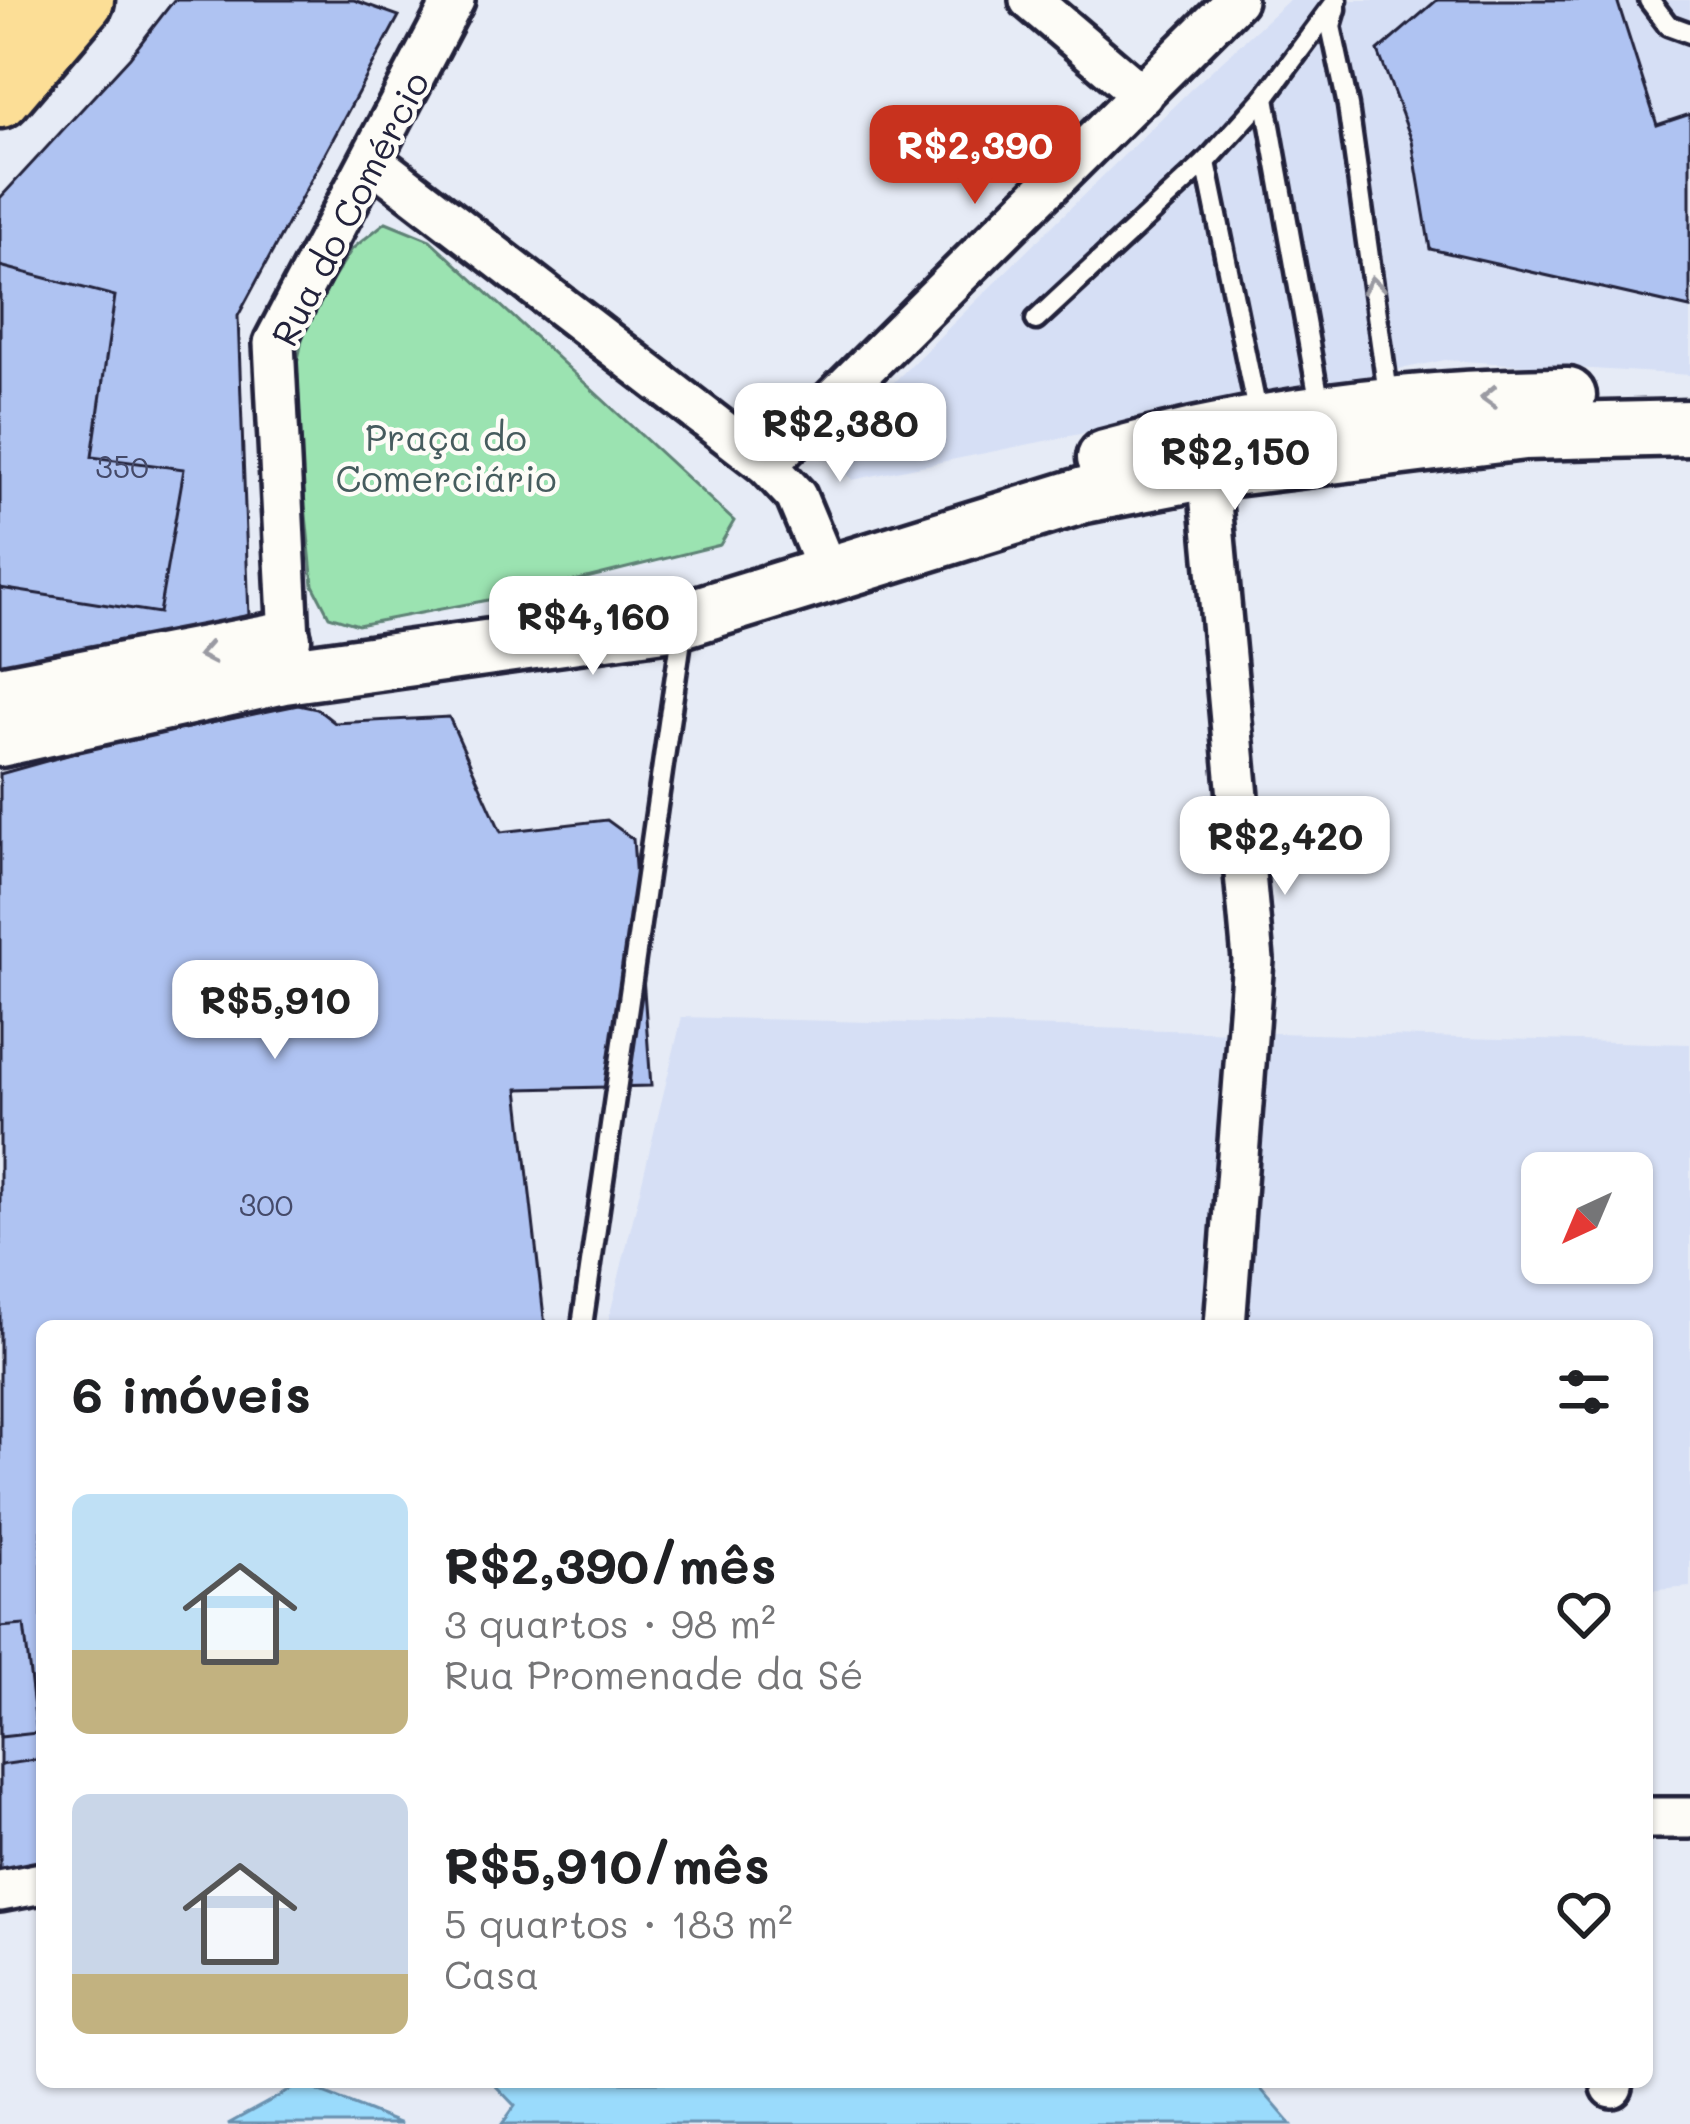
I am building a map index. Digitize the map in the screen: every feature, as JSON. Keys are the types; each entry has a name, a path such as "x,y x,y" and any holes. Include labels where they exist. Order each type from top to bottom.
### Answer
{"main road":[{"path":"0,24 20,0"},
{"path":"0,97 83,0"}],"street":[{"name":"Rua do Comércio","path":"290,638 274,343 454,0"},
{"path":"1030,0 1142,95"},
{"path":"766,464 1236,0"},
{"path":"371,160 766,464 796,496 822,556"},
{"path":"0,739 284,676 678,621 822,556 1258,420 1389,401 1690,397"},
{"path":"0,694 290,638 672,589 1208,471 1524,432 1690,428"},
{"path":"1208,471 1253,960 1225,1320"},
{"path":"1653,1818 1690,1819"},
{"path":"0,1892 36,1884"}],"lane":[{"path":"1036,320 1206,162 1265,97 1338,0"},
{"path":"1338,0 1331,26 1348,106 1389,401"},
{"path":"1649,0 1668,25 1690,33"},
{"path":"1265,97 1321,410"},
{"path":"1206,162 1258,420"},
{"path":"583,1320 680,647 678,621"}],"shaded area":[{"path":"1289,0 1690,0 1690,375 1445,360 852,480 827,448 1191,89"},
{"path":"682,1017 1690,1044 1690,1587 1653,1590 1653,1320 608,1320"}],"green space":[{"name":"Praça do Comerciário","path":"386,222 430,240 734,521 720,545 530,592 358,625 329,616 313,585 293,383 306,322 352,249"}],"water":[{"path":"294,2088 311,2088 401,2124 228,2124"},
{"path":"498,2088 1260,2088 1291,2124 502,2124 515,2106"}],"building":[{"path":"174,0 354,0 399,16 238,316 249,617 0,672 0,198 130,57"},
{"path":"1437,0 1617,0 1657,125 1690,114 1690,308 1430,249 1412,141 1378,51"},
{"path":"0,266 115,296 92,457 184,469 159,613 0,588"},
{"path":"298,705 317,709 335,723 449,717 501,832 607,820 633,839 651,1086 518,1089 544,1320 36,1320 36,1865 0,1870 0,774 100,746"},
{"path":"24,1625 36,1733 0,1737 0,1627"},
{"path":"36,1760 36,1865 0,1870 0,1765"}]}
